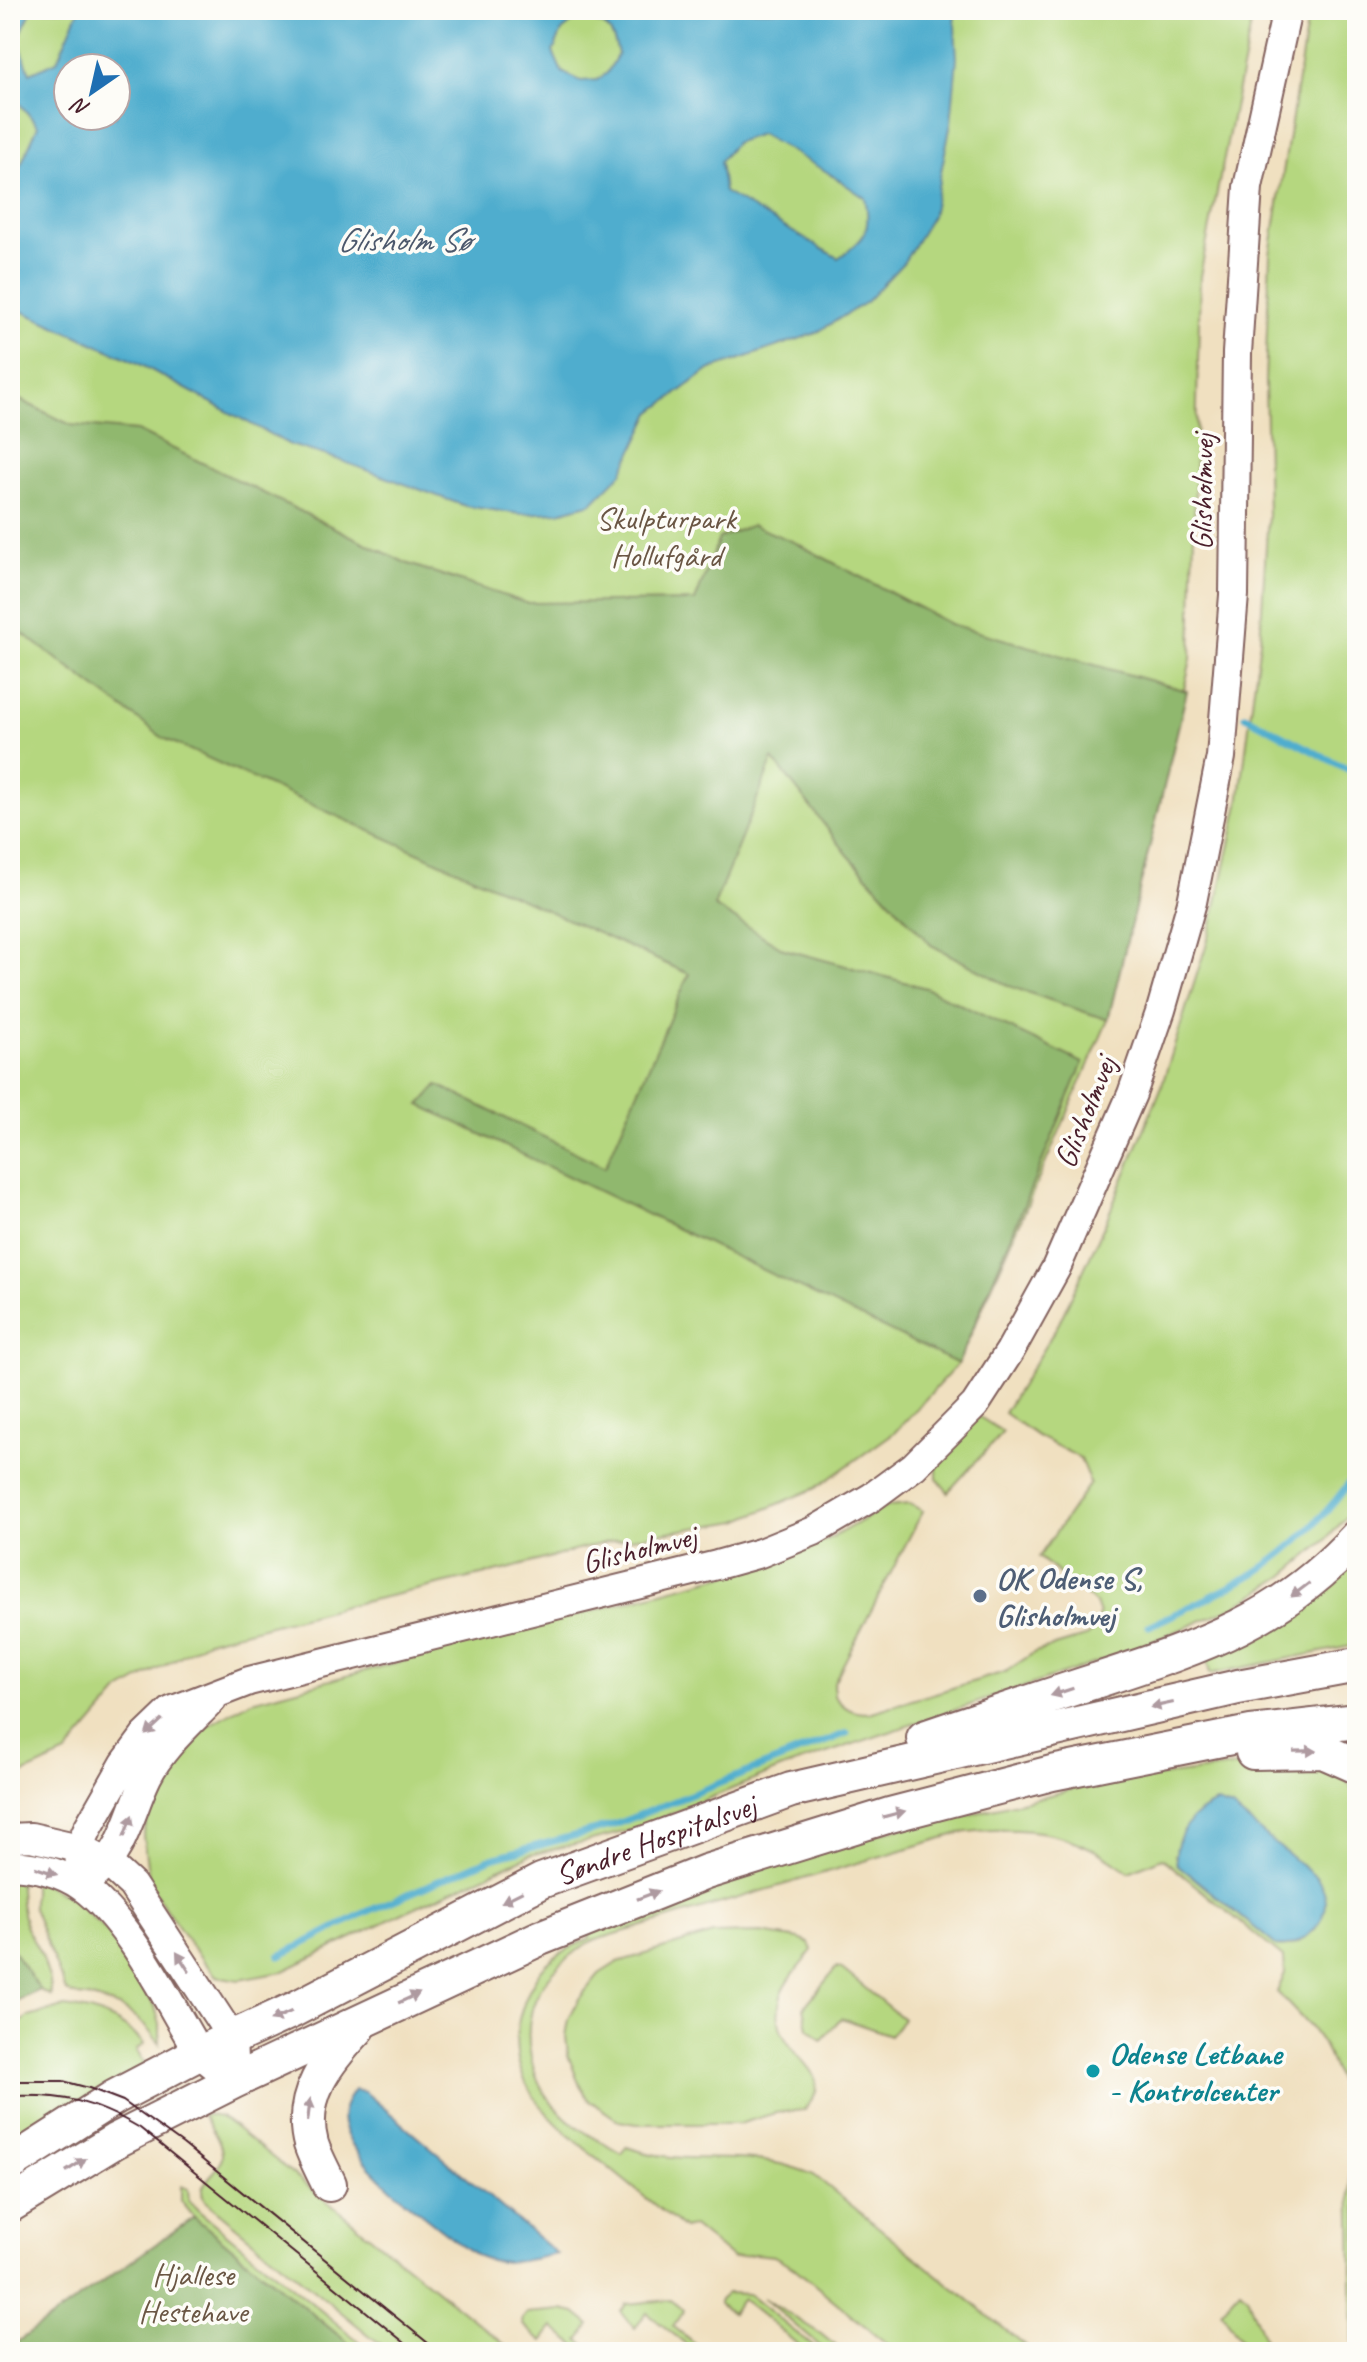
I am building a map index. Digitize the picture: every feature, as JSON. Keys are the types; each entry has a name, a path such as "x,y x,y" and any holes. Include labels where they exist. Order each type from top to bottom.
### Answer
{"street":[{"name":"Glisholmvej","path":"81,1886 79,1848 106,1793 145,1736 171,1711 249,1681 717,1565 760,1553 804,1535 872,1497 914,1466 975,1405 1004,1360 1056,1268 1132,1094 1161,1010 1192,902 1221,757 1229,678 1237,505 1237,353 1248,187 1287,10"},
{"path":"791,1790 923,1738 1197,1647 1245,1625 1292,1596 1340,1556 1357,1537"},
{"name":"Søndre Hospitalsvej","path":"10,2164 107,2102 199,2053 293,2010 541,1881 791,1790 1238,1687 1357,1665"},
{"name":"Glisholmvej","path":"81,1886 108,1863 121,1844 148,1776 165,1749 222,1690"},
{"path":"1052,1773 1129,1744 1249,1712 1357,1700"},
{"name":"Søndre Hospitalsvej","path":"10,2205 115,2141 234,2081 540,1938 706,1872 890,1815 1052,1773 1251,1733 1357,1721"},
{"path":"1113,1761 1251,1752 1323,1751 1357,1766"},
{"path":"10,1838 31,1837 79,1848 108,1863 132,1885 232,2038 234,2081"},
{"path":"10,1865 28,1865 81,1886 127,1935 199,2053 234,2081"},
{"path":"329,2184 311,2145 309,2103 316,2081 331,2056 368,2017"}],"green space":[{"name":"Skulpturpark Hollufgård","path":"10,10 1254,10 1200,276 1191,659 1108,1020 958,1364 896,1431 816,1488 738,1521 607,1542 504,1570 207,1641 120,1691 66,1754 10,1780"},
{"path":"1309,10 1357,10 1357,1505 1325,1541 1284,1576 1234,1607 1122,1654 785,1767 632,1830 530,1855 282,1972 239,1980 216,1976 150,1886 143,1836 157,1789 200,1730 252,1701 763,1565 829,1539 887,1506 910,1504 923,1511 834,1682 834,1696 849,1709 869,1713 1005,1672 1035,1652 1088,1636 1096,1627 1099,1614 1095,1603 1039,1557 1090,1483 1080,1458 1037,1436 1004,1413 1059,1323 1104,1226 1160,1091 1210,933 1239,804 1260,641 1268,514 1265,382 1270,254"},
{"path":"10,395 71,425 137,431 406,563 526,603 695,601 719,538 752,525 794,542 950,624 1187,691 1108,1020 1009,986 931,945 848,855 773,759 714,906 784,949 926,988 1083,1063 958,1364 420,1105 438,1085 605,1167 689,974 163,738 10,624"},
{"path":"978,1416 1003,1432 948,1492 937,1478 937,1464"},
{"path":"1357,1550 1357,1645 1210,1674 1205,1652"},
{"path":"1290,1760 1326,1765 1349,1783 1357,1808 1357,2352 1353,2352 1350,2153 1344,2095 1325,2048 1277,1992 1285,1973 1284,1958 1162,1858 1129,1872 1089,1847 1049,1834 1007,1830 960,1833 592,1941 550,1976 534,2004 529,2039 535,2073 545,2094 582,2130 622,2154 627,2147 674,2157 761,2161 814,2175 1033,2352 897,2352 793,2267 774,2256 755,2254 732,2258 693,2226 684,2229 570,2136 537,2101 525,2081 518,2059 516,2035 527,1995 546,1964 590,1938 588,1931 716,1879 927,1820 960,1817 1094,1784","holes":["1175,1855 1315,1929 1293,1945 1277,1946 1177,1864"]},
{"path":"10,1872 19,1875 26,1928 42,1956 51,1996 40,1990 10,1946"},
{"path":"33,1878 73,1899 108,1933 155,2007 160,2024 160,2044 123,2009 66,1991 33,1908"},
{"path":"761,1933 799,1939 809,1943 812,1950 783,1990 778,2015 788,2043 812,2073 816,2084 815,2095 804,2110 775,2113 739,2124 637,2124 619,2121 589,2100 568,2055 566,2036 569,2019 578,2000 599,1974 618,1962 713,1934"},
{"path":"10,1946 40,1990 10,2004"},
{"path":"837,1967 903,2019 890,2035 841,2018 822,2040 808,2028 804,2007"},
{"path":"64,2007 97,2013 126,2028 144,2044 136,2050 146,2065 10,2142 10,2028 29,2017"},
{"path":"202,2114 221,2117 236,2128 514,2352 390,2352 206,2202 202,2189 217,2168 222,2151"},
{"path":"181,2186 188,2189 189,2201 200,2212 372,2352 359,2352 194,2217 181,2201"},
{"name":"Hjallese Hestehave","path":"194,2217 359,2352 10,2352 10,2347"},
{"path":"1240,2290 1247,2296 1269,2352 1249,2352 1221,2311"},
{"path":"727,2293 748,2294 820,2352 807,2352 742,2299 731,2313 719,2304"},
{"path":"763,2298 821,2334 843,2352 827,2352"},
{"path":"671,2300 684,2310 673,2326 705,2352 696,2352 647,2313 635,2328 621,2312 626,2304"},
{"path":"562,2310 575,2313 590,2325 579,2340 594,2352 584,2352 553,2327 542,2341 523,2325 522,2320 527,2313"}],"water":[{"name":"Glisholm Sø","path":"10,10 32,10 18,39 30,73 52,63 52,132 132,132 132,52 61,52 79,10 954,10 957,58 951,123 932,216 904,262 866,302 816,333 709,370 651,413 622,473 592,503 559,512 520,514 465,506 290,445 138,363 10,306 10,189 38,126 20,104 10,106","holes":["577,19 594,22 610,31 618,54 607,73 597,80 581,81 562,72 553,52 562,31","760,134 827,172 865,198 867,227 855,246 838,258 724,192 720,161 736,142"]},
{"path":"1217,1803 1232,1808 1317,1878 1322,1887 1325,1911 1310,1934 1294,1944 1277,1946 1177,1864 1177,1845 1186,1827 1200,1812"},
{"path":"354,2090 365,2092 557,2254 516,2262 486,2259 475,2255 420,2213 379,2177 350,2141 342,2115"}],"waterway":[{"path":"1245,716 1357,774"},
{"path":"1149,1626 1270,1563 1311,1527 1357,1472"},
{"path":"280,1956 364,1913 492,1858 614,1825 847,1733"}],"tram line":[{"path":"10,2081 63,2081 123,2101 183,2144 439,2352"},
{"path":"10,2096 46,2096 78,2101 108,2111 140,2128 416,2352"}],"place":[{"name":"OK Odense S, Glisholmvej","path":"980,1596"},
{"name":"Odense Letbane - Kontrolcenter","path":"1093,2071"}]}
